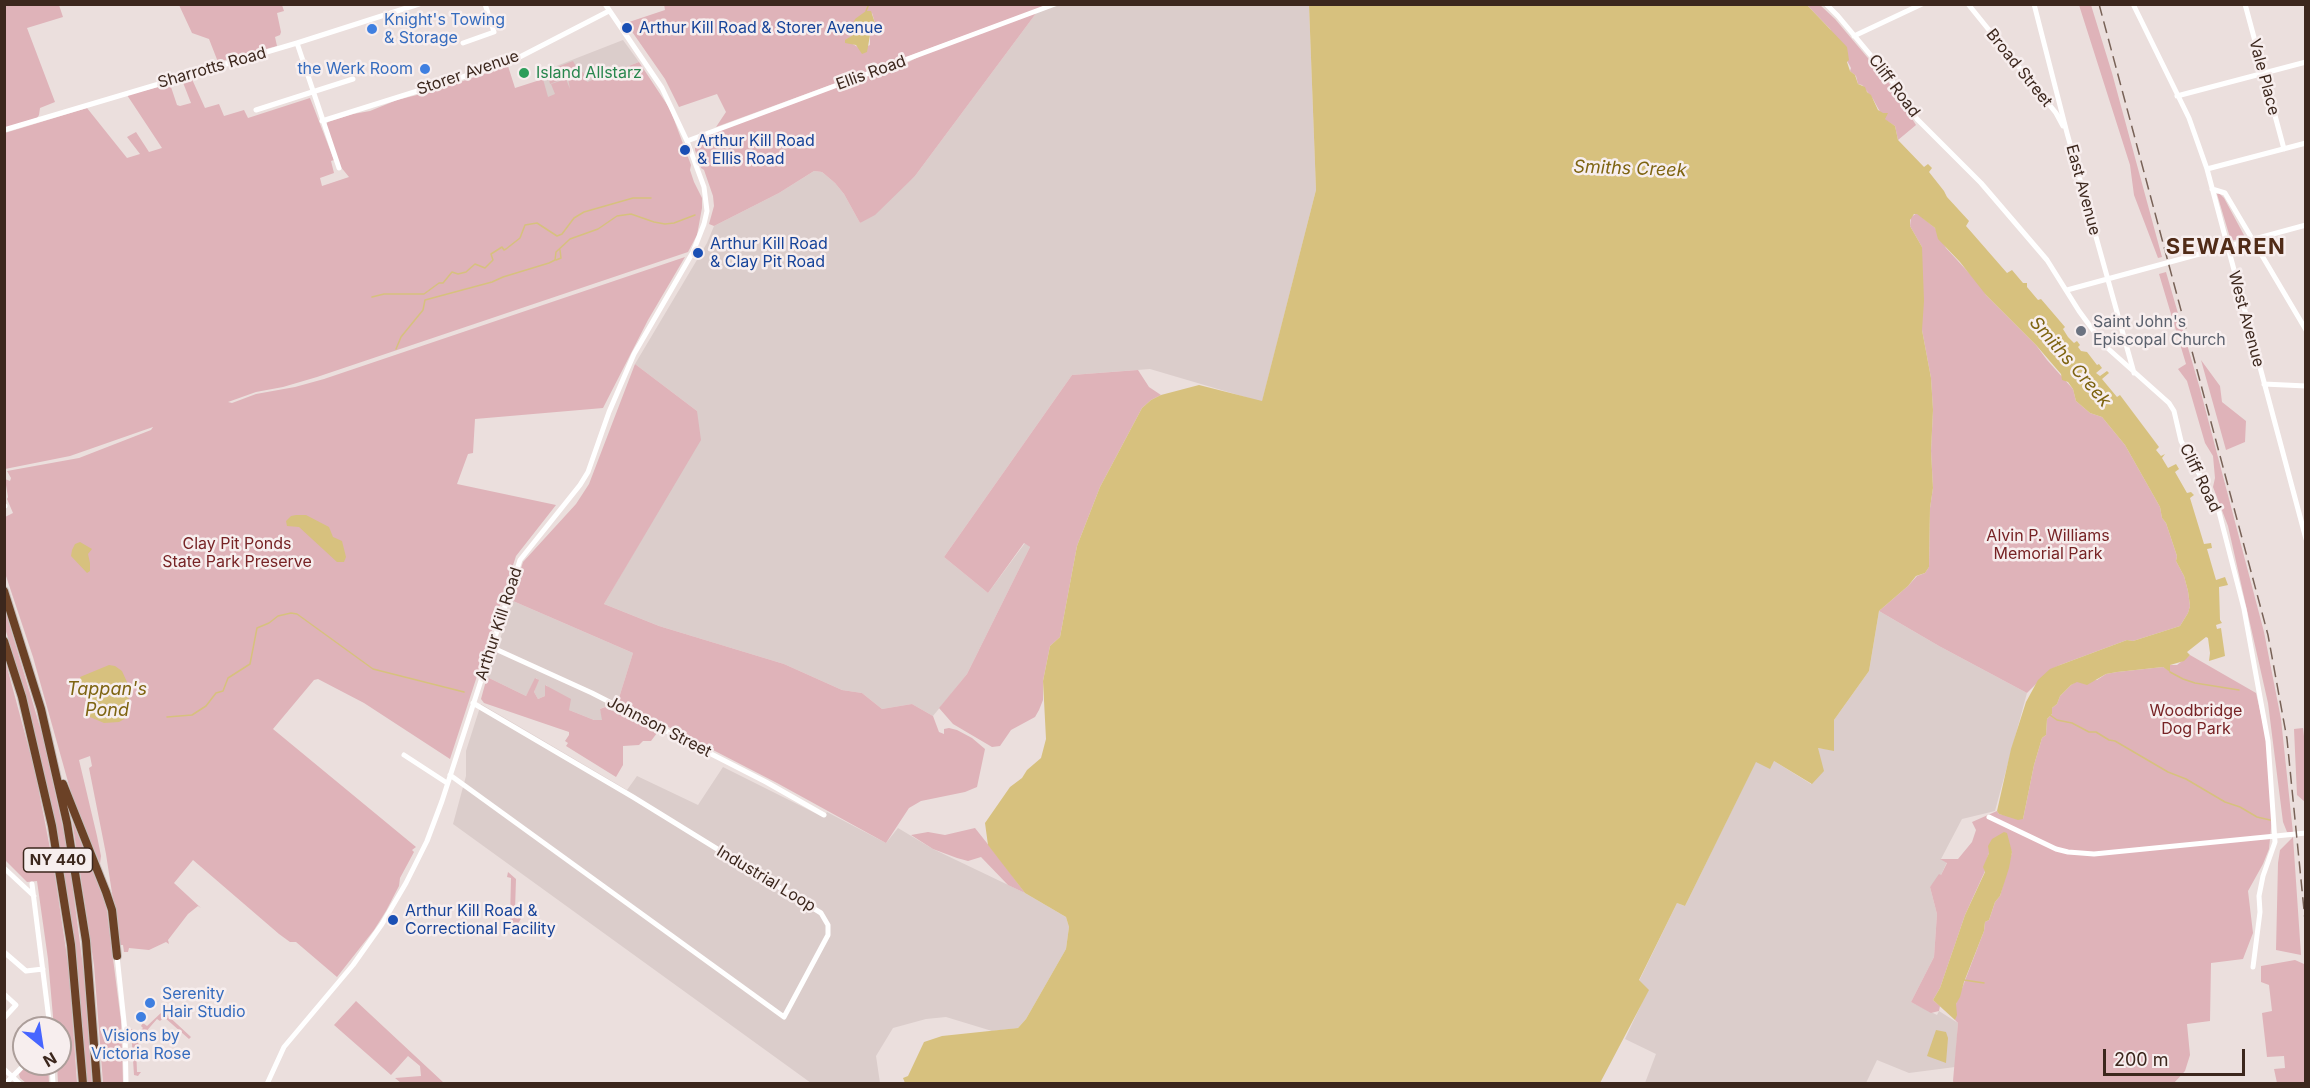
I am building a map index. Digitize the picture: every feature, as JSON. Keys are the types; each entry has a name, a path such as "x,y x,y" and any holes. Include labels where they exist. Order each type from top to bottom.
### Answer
{"highway":[{"name":"NY 440","path":"4,591 31,673 55,766 86,941 97,1083"},
{"name":"NY 440","path":"4,641 27,718 54,836 71,945 83,1083"},
{"path":"55,766 112,910 117,956"}],"street":[{"name":"Sharrotts Road","path":"4,130 297,43 396,8 418,4"},
{"path":"464,43 494,33 485,4"},
{"name":"Arthur Kill Road","path":"267,1083 284,1047 353,965 395,904 427,841 520,560 588,472 609,412 634,354 701,235 707,211 706,200 700,174 687,141 662,88 605,4"},
{"name":"Ellis Road","path":"687,141 1055,4"},
{"name":"Cliff Road","path":"1826,4 1893,82 1917,119 1981,183 2047,260 2092,331 2135,374 2169,403 2174,411 2181,441 2218,508 2244,609 2268,741 2275,837 2259,896 2260,912 2253,967"},
{"path":"1854,36 1922,4"},
{"name":"Broad Street","path":"1968,4 2056,113 2067,133"},
{"name":"East Avenue","path":"2034,4 2067,133 2135,374"},
{"name":"Vale Place","path":"2245,4 2284,149"},
{"name":"West Avenue","path":"2134,5 2189,118 2207,169 2306,539"},
{"name":"Storer Avenue","path":"322,121 510,62 609,11"},
{"path":"297,43 339,168"},
{"path":"2177,96 2306,63"},
{"path":"256,110 353,79"},
{"path":"2207,169 2306,143"},
{"path":"2212,189 2225,193 2306,330"},
{"path":"2067,291 2306,225"},
{"path":"2264,384 2306,386"},
{"name":"Johnson Street","path":"491,647 573,684 675,735 824,815"},
{"name":"Industrial Loop","path":"450,775 784,1017 828,934 827,922 821,913 633,797 473,703"},
{"path":"404,755 447,783"},
{"path":"1989,817 2056,849 2094,854 2306,833"},
{"path":"4,868 34,896"},
{"path":"32,884 49,1016"},
{"path":"4,952 26,971 43,969"},
{"path":"117,956 125,1031 126,1083"},
{"path":"4,994 16,1005 4,1018"},
{"path":"5,1083 13,1076 20,1083"}],"shaded area":[{"path":"1058,4 1309,5 1316,190 1262,402 1150,369 1072,375 944,557 988,593 1025,543 1030,547 967,674 933,716 912,704 882,709 862,693 842,690 784,664 659,626 604,604 671,488 697,411 635,364 707,243 714,226 779,193 814,171 822,172 835,183 844,194 860,223 915,176 1037,12"},
{"path":"623,40 639,62 547,98 541,72"},
{"path":"513,601 633,653 618,701 600,709 603,720 594,720 569,710 546,685 545,696 538,699 534,692 538,680 536,678 526,696 487,677"},
{"path":"1879,611 2027,693 1995,811 1962,819 1941,859 1947,862 1941,875 1930,887 1937,914 1934,957 1911,1002 1937,1015 1939,1011 1958,1023 1955,1067 1909,1073 1877,1060 1866,1083 1645,1083 1656,1054 1625,1039 1648,990 1639,981 1677,903 1685,906 1756,761 1774,761 1811,784 1817,748 1834,750 1834,720 1869,671"},
{"path":"481,704 627,790 637,776 698,805 723,767 823,817 827,812 886,843 898,828 933,849 1025,893 1066,917 1069,927 1066,949 1026,1019 1018,1028 992,1031 946,1017 926,1019 893,1028 876,1056 880,1083 811,1083 453,824 466,776 466,751"}],"green space":[{"path":"664,4 1048,5 716,127 726,112 717,94 679,107 665,79 626,23 665,10","holes":["872,13 876,26 870,35 870,45 861,49 846,40 853,35 854,29"]},
{"path":"5,5 59,5 63,17 27,28 55,102 40,108 37,118 5,128"},
{"path":"179,5 282,5 284,11 277,13 281,32 275,37 277,46 218,62 209,39 192,33"},
{"path":"1807,5 1820,5 1835,19 1889,83 1916,125 1898,140 1895,126 1884,119 1873,99 1862,85 1858,84 1856,76 1850,71 1851,68 1830,29"},
{"path":"2079,5 2091,5 2162,257 2158,258 2134,195 2130,165"},
{"path":"1037,12 915,176 875,215 860,223 844,194 835,183 822,172 814,171 779,193 714,226 709,224 714,206 713,196 695,150 705,136 876,72 905,64 920,56"},
{"path":"573,61 579,72 550,84 547,71"},
{"name":"Clay Pit Ponds State Park Preserve","path":"639,62 670,109 691,165 690,170 694,182 702,198 697,235 688,252 317,377 256,392 228,402 232,403 256,394 324,379 685,257 648,320 603,408 475,419 473,453 468,454 457,484 556,505 516,556 450,759 364,703 318,679 314,680 273,729 416,847 412,850 414,852 386,911 337,977 296,942 290,942 279,934 193,860 174,883 201,908 198,906 188,914 168,940 169,944 166,942 149,950 129,948 128,952 124,952 123,945 120,945 106,854 89,768 92,766 90,756 79,760 97,836 101,856 100,864 72,796 33,657 5,573 5,517 13,513 7,499 5,479 10,481 11,478 7,471 79,458 151,430 153,427 70,456 5,469 5,133 87,108 127,158 140,154 127,137 136,132 149,152 162,148 127,95 170,84 177,105 191,103 182,80 191,77 205,108 219,104 224,116 244,110 248,118 310,98 334,160 331,161 334,173 320,178 322,186 349,177 340,166 326,124 328,122 370,111 397,100 433,91 508,66 515,88 543,79 548,97 555,94 551,84 566,79 570,89 568,78 583,72 587,82"},
{"path":"2219,193 2245,237 2231,241 2217,194"},
{"name":"Alvin P. Williams Memorial Park","path":"1917,213 1935,228 1946,248 1981,286 1986,295 2036,345 2073,389 2076,401 2090,413 2102,417 2125,445 2160,507 2177,556 2176,561 2184,576 2188,591 2190,606 2180,626 2133,641 2127,640 2060,665 2050,670 2027,693 1879,611 1917,576 1925,573 1929,567 1930,508 1933,488 1931,451 1933,410 1931,378 1922,330 1922,247 1910,226 1911,217"},
{"path":"2166,272 2200,389 2264,632 2281,719 2293,833 2287,832 2283,822 2268,703 2228,526 2213,487 2215,478 2213,456 2205,443 2187,381 2178,369 2186,364 2159,274"},
{"path":"2201,360 2220,386 2222,402 2246,421 2245,442 2226,450"},
{"path":"635,364 697,411 701,440 604,604 659,626 784,664 842,690 862,693 882,709 912,704 933,716 939,732 944,734 944,729 949,728 957,730 972,738 985,749 977,787 965,792 921,801 909,808 886,843 777,783 618,701 633,653 513,601 523,562 576,504 589,484"},
{"path":"1138,370 1149,387 1161,395 1142,408 1100,487 1077,546 1060,637 1050,646 1043,681 1043,700 1035,717 1011,730 1000,746 992,747 953,724 939,708 967,674 1030,547 1024,543 988,593 944,557 1072,375"},
{"path":"4,606 43,737 68,851 84,974 92,1083 86,1083 75,951 57,830 29,709 5,628"},
{"name":"Woodbridge Dog Park","path":"2190,655 2256,693 2267,741 2272,818 2269,849 2248,891 2253,933 2243,959 2211,963 2210,1021 2187,1024 2190,1055 2185,1071 2174,1083 1954,1084 1958,1023 1955,1020 1956,1004 1984,931 1985,922 1989,920 1995,902 2000,896 2012,852 2008,844 1989,853 1984,867 1985,871 1965,915 1940,988 1933,1000 1940,1006 1939,1011 1931,1013 1911,1002 1934,957 1937,914 1930,887 1939,874 1941,875 1947,863 1940,859 1958,859 1972,842 1976,830 1972,822 1997,811 1999,814 2023,819 2034,765 2042,738 2046,735 2047,719 2052,714 2052,708 2057,704 2060,696 2071,685 2077,681 2097,680 2106,674 2117,672 2163,667 2170,671 2170,665 2177,665"},
{"path":"4,656 35,771 54,869 69,970 77,1083 58,1083 58,1076 72,1076 72,1016 53,1016 37,881 27,882 5,860"},
{"path":"487,677 526,696 535,678 539,680 534,692 538,699 545,696 545,685 571,699 569,710 594,720 602,720 600,709 605,707 657,733 651,741 643,741 639,745 623,746 623,765 616,777 566,746 568,743 565,741 569,732 484,703 481,699"},
{"path":"2303,728 2306,753 2305,802 2297,795 2294,729"},
{"path":"72,820 106,904 121,1021 123,1083 103,1083 94,965"},
{"path":"975,828 1025,893 1008,885 981,857 968,861 957,858 933,849 911,835 928,832 945,835"},
{"path":"2293,837 2301,955 2276,950 2278,863 2280,850"},
{"path":"508,872 516,879 515,910 522,910 522,917 513,932 506,929 506,921 510,920 511,878 507,877"},
{"path":"2295,960 2304,964 2305,1083 2277,1083 2274,1069 2285,1068 2284,1056 2267,1057 2262,1013 2272,1011 2269,985 2261,982 2261,966"},
{"path":"356,1001 444,1083 401,1083 395,1078 421,1076 420,1066 408,1056 391,1075 334,1025"},
{"path":"163,1011 191,1037 189,1039 164,1017 160,1021 157,1019 137,1042 140,1045 136,1047 137,1072 141,1072 138,1076 134,1075 131,1029 138,1033 143,1028 141,1026 143,1023 147,1026"},
{"path":"20,1076 49,1076 49,1083 26,1083"}],"water":[{"name":"Smiths Creek","path":"1309,5 1807,5 1847,47 1849,60 1847,62 1858,84 1865,87 1878,110 1888,113 1885,119 1895,126 1898,140 1924,167 1928,164 1932,168 1929,172 1947,197 1969,221 1966,226 2007,273 2012,270 2023,283 2027,283 2027,287 2038,300 2041,299 2065,327 2063,329 2068,337 2074,343 2077,341 2081,351 2087,352 2097,365 2099,364 2102,368 2096,373 2100,376 2107,371 2109,373 2102,379 2117,397 2120,395 2159,447 2156,450 2161,456 2165,454 2162,458 2168,468 2176,464 2179,469 2175,472 2187,493 2191,492 2194,495 2190,498 2204,544 2211,543 2212,548 2207,549 2216,580 2225,577 2228,585 2219,587 2222,623 2216,625 2217,629 2221,628 2225,656 2209,661 2210,653 2206,637 2187,652 2190,655 2184,661 2170,665 2170,672 2163,667 2117,672 2106,674 2087,685 2077,682 2071,685 2060,696 2057,704 2052,708 2052,714 2047,719 2046,735 2042,738 2034,765 2023,819 2018,820 1999,814 1997,811 2011,749 2026,702 2038,680 2050,669 2060,665 2127,640 2133,641 2180,626 2190,606 2188,591 2184,576 2176,561 2177,556 2160,507 2125,445 2102,417 2090,413 2076,401 2073,389 2068,382 2062,380 2061,374 2036,345 1986,295 1938,239 1935,228 1914,214 1910,220 1910,226 1922,247 1924,301 1922,330 1931,378 1933,410 1931,451 1933,488 1930,508 1929,567 1925,573 1916,576 1879,611 1869,671 1834,720 1834,751 1818,748 1824,771 1812,784 1774,761 1770,769 1756,762 1685,906 1677,903 1639,980 1649,990 1600,1083 905,1083 903,1078 908,1076 924,1042 942,1036 1018,1028 1026,1019 1066,949 1069,927 1066,917 1025,893 988,845 985,823 1010,787 1041,758 1046,739 1043,681 1050,646 1060,637 1077,546 1100,487 1142,408 1161,395 1199,385 1262,401 1316,190"},
{"path":"866,11 871,11 876,26 875,32 870,35 867,52 862,54 856,45 845,43 845,40 853,35 855,19"},
{"path":"296,515 306,515 329,527 333,537 342,541 346,557 344,562 337,562 299,527 287,526 286,521"},
{"path":"80,542 92,549 88,554 90,571 87,573 71,556 75,544"},
{"name":"Tappan's Pond","path":"109,665 122,671 127,682 130,710 126,718 119,722 104,723 90,717 80,677"},
{"path":"2004,832 2007,833 2012,852 2009,868 2000,896 1995,902 1989,920 1985,922 1984,931 1956,1004 1955,1020 1933,1000 1940,988 1965,915 1985,872 1983,867 1989,853 1988,846 1992,839"},
{"path":"1936,1030 1946,1032 1948,1038 1946,1063 1927,1056"}],"waterway":[{"path":"866,11 869,4"},
{"path":"372,297 384,294 424,294 439,283 443,283 452,272 458,274 466,272 475,264 485,268 493,260 491,254 502,247 506,249 520,238 525,225 537,223 557,236 562,234 574,218 584,212 633,198 651,198"},
{"path":"396,349 401,337 423,310 425,300 492,282 549,263 555,260 556,252 570,239 598,229 617,216 631,214 665,224 695,215"},
{"path":"556,260 561,258 560,250"},
{"path":"167,717 192,715 206,706 216,693 223,691 228,678 250,664 257,628 278,616 291,613 297,614 373,669 464,692"},
{"path":"2170,672 2195,683 2239,690"},
{"path":"2050,715 2057,720 2072,723 2115,741 2225,802 2240,807 2257,817 2270,820"},
{"path":"1964,980 1984,983"}],"railway":[{"path":"2099,4 2268,635 2287,739 2306,930"}],"place":[{"name":"Arthur Kill Road & Storer Avenue","path":"627,28"},
{"name":"Knight's Towing & Storage","path":"372,29"},
{"name":"the Werk Room","path":"425,69"},
{"name":"Island Allstarz","path":"524,73"},
{"name":"Arthur Kill Road & Ellis Road","path":"685,150"},
{"name":"Arthur Kill Road & Clay Pit Road","path":"698,253"},
{"name":"Saint John's Episcopal Church","path":"2081,331"},
{"name":"Arthur Kill Road & Correctional Facility","path":"393,920"},
{"name":"Serenity Hair Studio","path":"150,1003"},
{"name":"Visions by Victoria Rose","path":"141,1017"}],"district":[{"name":"SEWAREN","path":"2226,247"}]}
